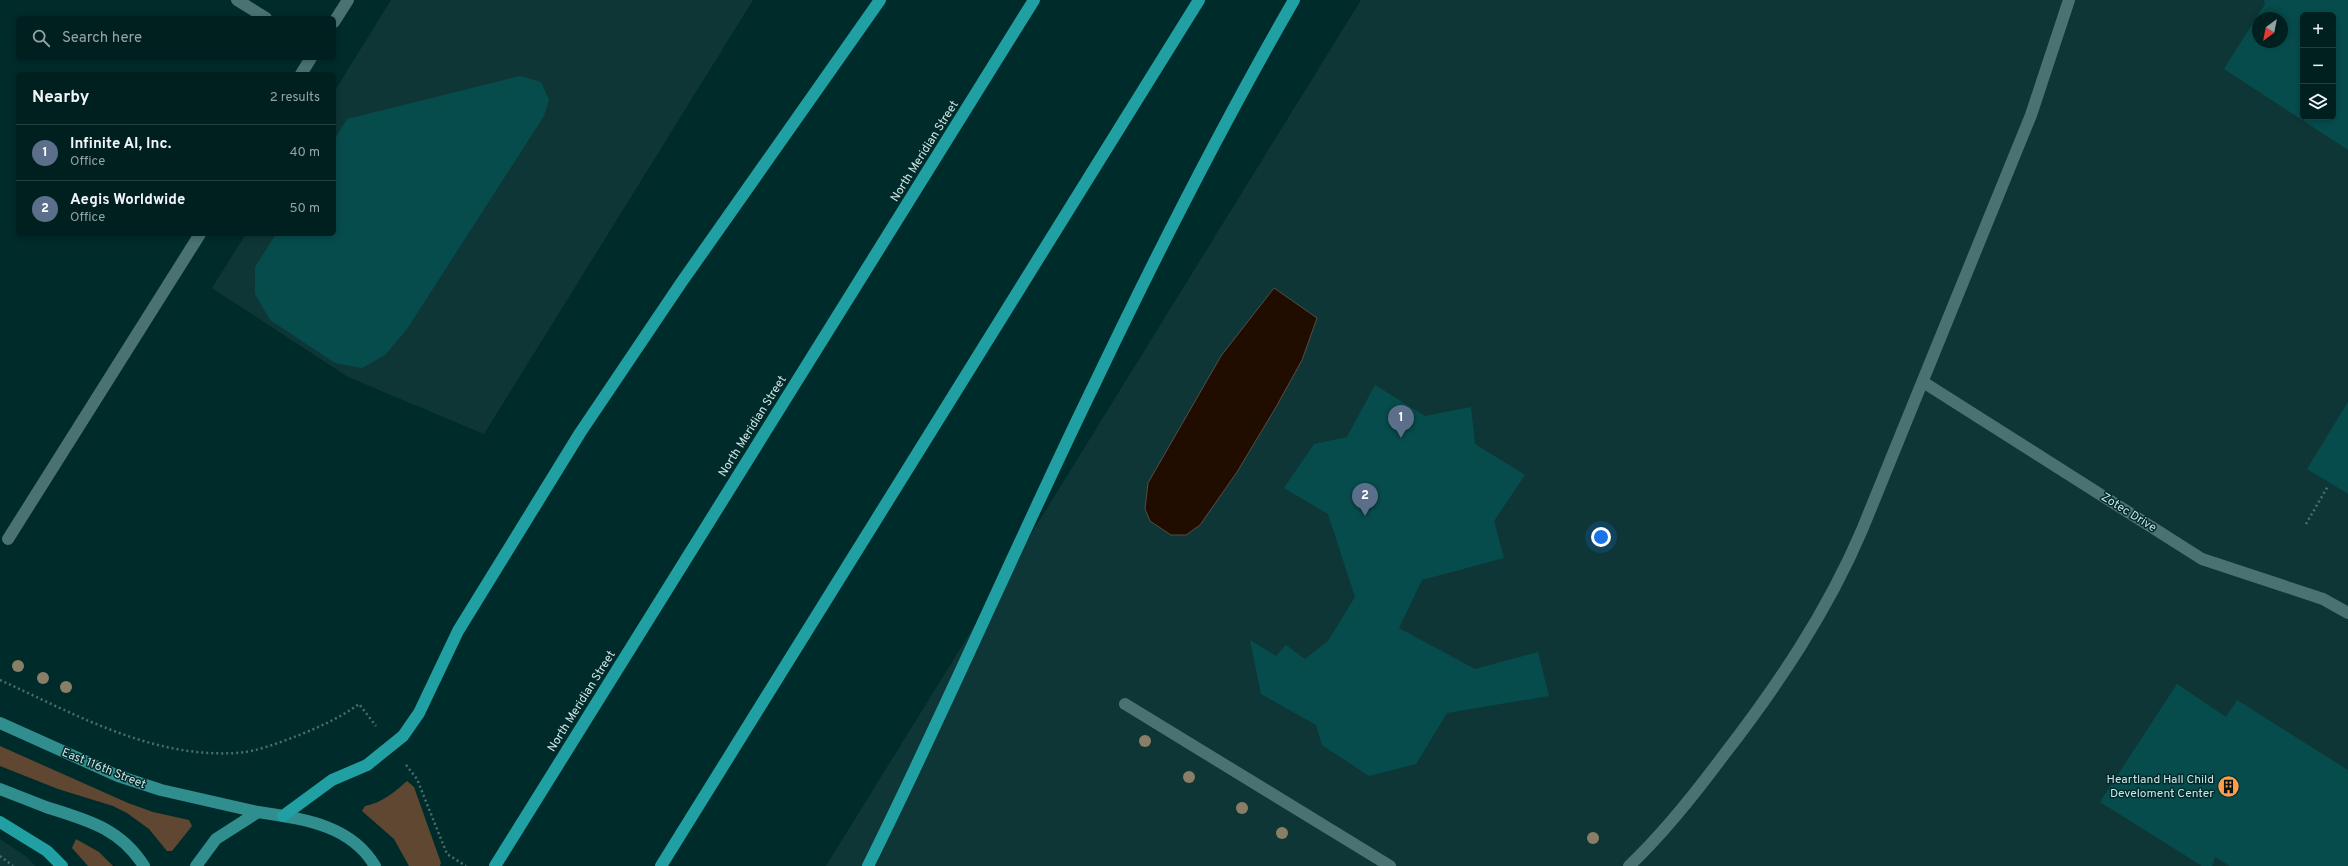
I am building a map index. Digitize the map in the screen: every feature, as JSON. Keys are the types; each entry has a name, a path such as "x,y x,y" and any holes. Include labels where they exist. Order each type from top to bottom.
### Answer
{"highway":[{"path":"282,816 332,780 367,765 403,736 419,713 465,618 580,433 681,283 880,0"},
{"name":"North Meridian Street","path":"495,866 1034,0"},
{"path":"661,866 1199,0"},
{"path":"868,866 922,758 1094,383 1229,116 1294,0"},
{"path":"0,822 46,851 62,866"}],"main road":[{"name":"East 116th Street","path":"0,723 118,776 161,790 258,812 320,824 347,836 360,846 375,866"},
{"path":"0,789 91,822 111,831 132,850 144,866"},
{"path":"196,866 216,839 258,812"}],"street":[{"path":"237,0 263,16"},
{"path":"336,19 348,0"},
{"path":"1629,866 1658,839 1702,784 1783,674 1812,628 1850,559 2032,115 2069,0"},
{"path":"302,72 310,60"},
{"path":"8,538 199,236"},
{"name":"Zotec Drive","path":"1923,382 2202,558 2323,599 2348,613"},
{"path":"1125,704 1390,866"}],"path":[{"path":"2306,524 2328,486"},
{"path":"0,680 117,732 149,744 180,751 238,753 277,744 313,730 345,714 359,704 369,715"},
{"path":"416,779 447,854 466,866"},
{"path":"0,856 13,866"}],"shaded area":[{"path":"391,0 753,0 484,434 348,377 212,288 245,236 336,236 336,89"},
{"path":"1361,0 2348,0 2348,866 826,866"},
{"path":"1274,288 1317,318 1302,360 1237,472 1200,525 1186,535 1171,535 1150,521 1145,509 1148,483 1221,356"},
{"path":"0,746 128,803 153,812 189,820 192,826 172,851 167,851 149,829 127,813 113,806 58,789 0,766"},
{"path":"407,781 414,787 441,863 440,866 409,866 394,839 362,811 365,806 371,805 388,796"},
{"path":"0,839 27,857 35,866 0,866"},
{"path":"76,839 99,852 113,866 88,866 72,848"}],"building":[{"path":"2264,0 2348,0 2348,150 2302,120 2336,120 2336,12 2300,12 2300,119 2224,69 2252,25 2252,48 2288,48 2288,12 2260,12 2265,4"},
{"path":"520,76 541,82 549,100 544,116 407,329 385,355 362,368 335,363 270,320 255,294 255,267 275,236 336,236 336,137 347,119"},
{"path":"1375,385 1425,416 1471,407 1475,444 1525,475 1494,521 1504,558 1422,580 1399,628 1475,669 1538,652 1549,696 1447,713 1416,764 1369,776 1322,745 1316,725 1261,694 1250,640 1276,656 1286,645 1305,659 1328,641 1355,597 1328,514 1284,488 1314,444 1347,437"},
{"path":"2348,402 2348,494 2307,469"},
{"name":"Heartland Hall Child Develoment Center","path":"2177,684 2226,717 2237,700 2348,770 2348,866 2230,866 2215,857 2212,866 2202,866 2100,802"}],"place":[{"name":"Infinite AI, Inc.","path":"1401,438"},
{"name":"Aegis Worldwide","path":"1365,516"},
{"name":"Heartland Hall Child Develoment Center","path":"2229,786"}]}
